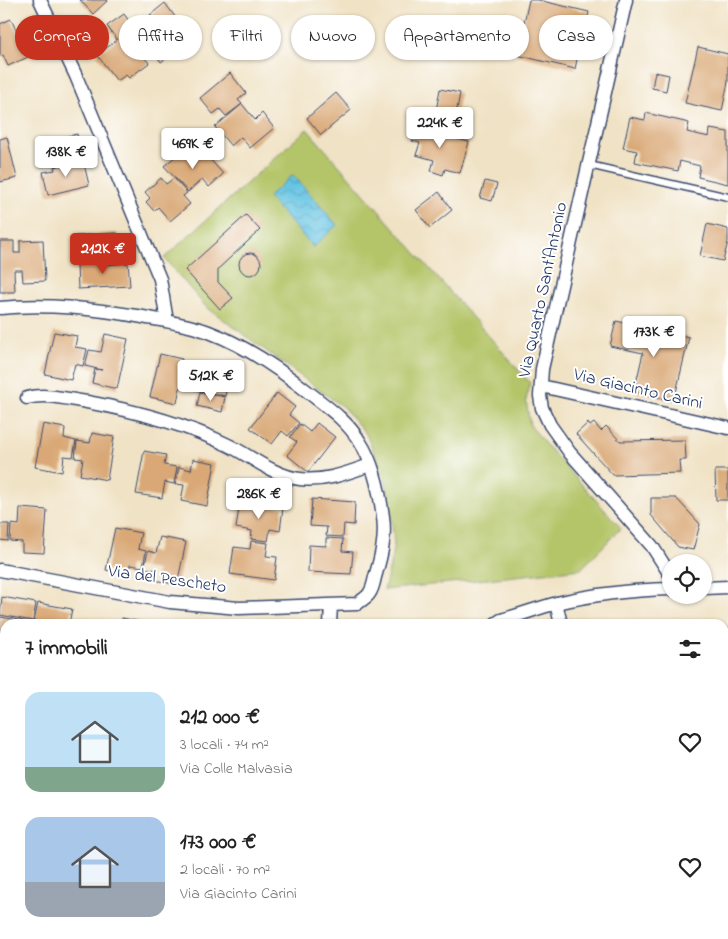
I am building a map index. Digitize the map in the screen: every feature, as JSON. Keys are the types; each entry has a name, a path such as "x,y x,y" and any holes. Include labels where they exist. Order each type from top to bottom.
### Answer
{"street":[{"path":"40,0 76,76 160,279 167,321"},
{"name":"Via Quarto Sant'Antonio","path":"626,0 542,369 540,396 542,408 556,435 652,546 662,562"},
{"name":"Via del Pescheto","path":"0,308 23,306 76,308 167,321 208,332 237,345 285,373 343,419 362,444 370,465 380,495 384,531 382,556 369,595 357,604 239,608 170,602 0,570"},
{"name":"Via Giacinto Carini","path":"541,386 728,428"},
{"path":"27,398 37,395 65,398 131,410 156,417 221,441 292,478 309,480 328,479 370,465"},
{"path":"712,588 728,587"},
{"path":"505,619 556,603 598,595 662,589"},
{"path":"556,603 560,619"},
{"path":"330,619 331,605"}],"lane":[{"path":"589,165 728,197"}],"green space":[{"path":"307,129 530,383 526,400 530,425 621,528 581,569 384,590 394,543 390,504 385,477 366,434 343,407 205,306 164,258"}],"water":[{"path":"293,175 337,225 313,247 268,197"}],"building":[{"path":"80,0 108,0 93,14"},
{"path":"529,0 538,0 589,12 588,15 539,15 539,60 577,60 575,69 529,58 529,15 526,15"},
{"path":"165,3 174,15 150,15"},
{"path":"119,18 119,60 146,60 149,63 129,78 126,75 117,81 101,60 109,60 109,46 117,40 109,29 109,25"},
{"path":"11,19 15,28 15,60 21,60 8,66 3,55 0,56 0,24"},
{"path":"698,47 728,54 728,82 722,111 685,103"},
{"path":"655,72 669,75 666,91 652,88"},
{"path":"230,73 246,93 238,100 242,104 226,116 220,109 213,114 200,98"},
{"path":"440,89 460,93 456,115 436,111"},
{"path":"336,93 351,110 321,135 307,118"},
{"path":"242,104 255,120 262,113 274,128 250,148 241,137 231,146 215,127"},
{"path":"646,113 689,123 687,132 709,137 710,129 728,132 728,184 698,177 700,166 680,161 678,171 635,162 637,151 623,148 630,117 645,120"},
{"path":"419,117 431,121 428,131 469,142 460,173 445,169 443,175 431,171 434,160 416,155 420,143 412,141"},
{"path":"77,134 82,155 69,158 70,162 54,166 53,164 41,166 36,144"},
{"path":"7,137 17,178 0,182 0,139"},
{"path":"183,150 191,160 202,150 223,174 209,187 202,179 188,192 164,166"},
{"path":"70,163 71,167 84,164 89,185 48,195 43,172 55,170 54,167"},
{"path":"161,178 166,184 174,178 187,193 183,196 190,204 170,221 158,207 154,211 146,202 150,198 145,192"},
{"path":"485,181 497,184 492,201 480,198"},
{"path":"439,192 452,210 430,228 416,210"},
{"path":"246,215 260,230 218,269 218,282 233,298 220,309 185,270"},
{"path":"707,224 728,229 728,242 723,261 700,256"},
{"path":"117,233 118,255 105,256 106,260 89,261 89,258 76,259 75,236"},
{"path":"43,240 45,281 23,282 22,270 14,270 15,292 0,292 0,241 14,241 14,253 20,253 20,241"},
{"path":"250,253 258,256 261,264 258,272 250,275 242,272 239,264 242,256"},
{"path":"106,261 106,265 128,263 130,286 78,289 77,265"},
{"path":"616,321 689,337 674,401 634,392 643,353 610,346"},
{"path":"54,332 77,336 75,347 87,349 83,366 75,364 71,380 45,374"},
{"path":"105,334 128,339 117,389 92,383 95,369 102,370 85,366 89,350 101,352"},
{"path":"160,354 182,359 180,369 192,372 188,389 180,387 177,403 150,397"},
{"path":"208,365 231,369 225,396 190,389 194,372 206,375"},
{"path":"200,392 225,397 222,412 197,406"},
{"path":"277,393 295,407 289,415 299,423 288,436 282,431 272,444 250,428"},
{"path":"317,423 335,437 308,472 287,455 297,442 290,437 300,424 310,432"},
{"path":"588,423 590,426 594,423 601,431 606,426 620,441 685,440 686,460 679,460 680,473 613,475 576,434"},
{"path":"43,424 65,428 64,438 76,441 73,457 64,456 62,472 35,467"},
{"path":"92,433 114,437 107,480 80,475 83,459 75,458 77,441 90,443"},
{"path":"144,451 166,455 164,465 177,467 174,484 165,482 162,498 136,494"},
{"path":"193,459 215,463 207,506 181,501 184,485 175,484 179,467 191,470"},
{"path":"715,470 728,470 728,500 716,500"},
{"path":"651,498 676,498 700,524 693,550 678,547 651,515"},
{"path":"312,499 355,502 354,525 344,524 343,537 326,536 327,527 310,526"},
{"path":"240,502 283,508 280,531 270,529 268,541 251,539 252,531 236,528"},
{"path":"20,508 47,510 44,553 22,552 22,542 10,541 11,524 19,525"},
{"path":"0,524 9,524 8,541 0,540"},
{"path":"115,528 141,533 138,549 146,551 143,567 130,565 128,575 106,570"},
{"path":"160,537 186,542 177,585 155,580 157,570 144,568 148,551 156,553"},
{"path":"326,538 343,539 342,551 353,552 351,574 308,572 309,545 326,546"},
{"path":"251,541 268,543 266,556 277,557 274,580 230,574 234,547 250,549"},
{"path":"2,597 36,603 33,619 0,615"},
{"path":"38,603 72,609 70,619 34,619"}]}
